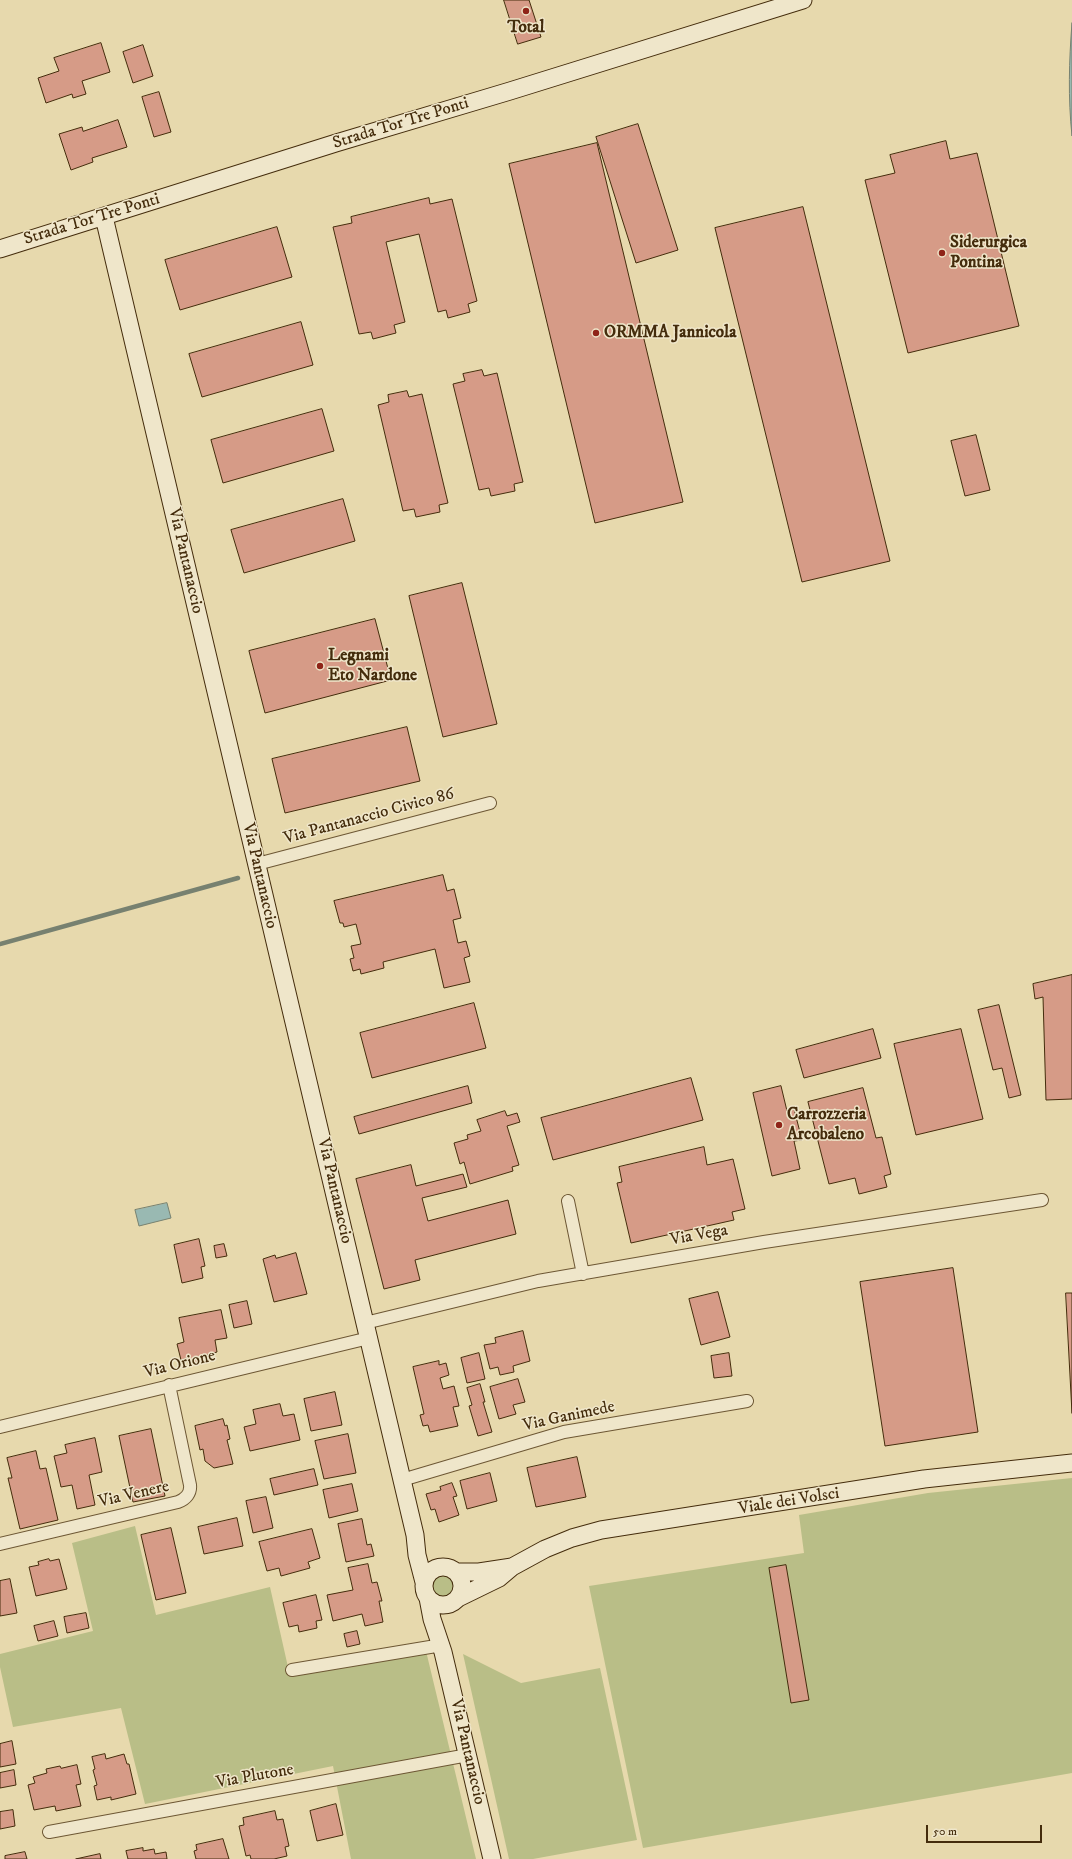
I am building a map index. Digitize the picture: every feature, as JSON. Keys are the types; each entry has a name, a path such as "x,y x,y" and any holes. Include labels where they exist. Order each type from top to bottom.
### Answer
{"street":[{"name":"Strada Tor Tre Ponti","path":"0,249 336,143 510,91 803,0"},
{"name":"Via Pantanaccio","path":"104,217 415,1535 417,1555 432,1619 442,1645 492,1859"},
{"name":"Via Pantanaccio Civico 86","path":"257,864 490,803"},
{"name":"Via Vega","path":"367,1330 538,1281 764,1242 1042,1200"},
{"path":"568,1201 583,1274"},
{"name":"Via Orione","path":"0,1427 169,1385 367,1330"},
{"name":"Via Venere","path":"0,1544 178,1502 185,1498 190,1492 190,1484 169,1385"},
{"name":"Via Ganimede","path":"402,1480 564,1432 747,1402"},
{"name":"Viale dei Volsci","path":"453,1602 499,1578 512,1567 560,1543 601,1530 924,1480 1072,1463"},
{"name":"Via Pantanaccio","path":"415,1535 425,1550 450,1569"},
{"name":"Viale dei Volsci","path":"450,1569 479,1572 512,1567"},
{"path":"450,1569 460,1576 463,1588 453,1602 437,1604 426,1590 431,1571 450,1569"},
{"name":"Via Pantanaccio","path":"442,1645 453,1602"},
{"path":"292,1670 442,1645"},
{"name":"Via Plutone","path":"48,1832 468,1755"}],"green space":[{"path":"1072,1478 1072,1773 643,1848 589,1586 804,1553 799,1515 928,1493"},
{"path":"135,1526 156,1615 270,1587 290,1676 426,1651 476,1859 351,1859 333,1766 145,1804 121,1708 13,1727 0,1667 0,1654 93,1631 72,1543"},
{"path":"443,1574 448,1575 454,1581 454,1591 448,1597 443,1598 438,1597 432,1591 431,1586 432,1581 438,1575"},
{"path":"463,1654 521,1683 600,1668 637,1840 533,1859 509,1859"}],"water":[{"path":"1072,23 1072,136 1069,80"},
{"path":"167,1203 171,1218 139,1226 135,1210"}],"building":[{"path":"504,0 529,0 541,37 518,44"},
{"path":"101,43 110,72 82,81 86,94 73,98 72,94 46,103 38,78 59,71 54,58"},
{"path":"143,45 153,76 133,83 123,52"},
{"path":"159,92 171,132 154,137 142,97"},
{"path":"118,120 127,147 92,158 93,162 71,170 59,134 82,127 83,131"},
{"path":"638,124 678,250 636,263 596,137"},
{"name":"Siderurgica Pontina","path":"946,141 950,159 977,153 1019,326 908,353 865,180 895,173 890,155"},
{"name":"ORMMA Jannicola","path":"597,143 683,502 595,523 509,164"},
{"path":"429,198 430,204 452,199 477,301 468,304 470,312 448,318 446,310 438,312 419,234 386,242 405,322 394,325 396,333 373,339 371,332 359,334 333,227 352,223 351,217"},
{"path":"803,207 890,561 802,582 715,228"},
{"path":"277,227 292,277 180,310 165,260"},
{"path":"301,322 313,365 202,397 189,354"},
{"path":"482,370 484,376 497,373 523,482 514,484 515,491 491,496 489,488 479,490 453,384 465,381 463,374"},
{"path":"407,391 409,397 422,394 448,503 439,505 440,512 416,517 414,509 403,511 378,405 389,402 388,395"},
{"path":"322,409 334,451 223,483 211,440"},
{"path":"976,435 990,490 965,496 951,441"},
{"path":"343,499 355,541 244,573 231,530"},
{"path":"462,583 497,724 443,737 409,596"},
{"name":"Legnami Eto Nardone","path":"375,619 391,680 265,713 249,651"},
{"path":"407,727 420,781 285,813 272,759"},
{"path":"443,875 447,891 454,889 461,918 453,920 458,943 466,941 470,956 464,958 470,982 444,988 435,949 383,962 384,968 361,974 360,969 353,971 350,959 354,958 351,946 361,944 356,924 344,927 343,923 340,923 334,901"},
{"path":"1072,975 1072,1099 1046,1100 1043,997 1035,999 1033,984"},
{"path":"474,1003 486,1048 372,1078 360,1033"},
{"path":"999,1005 1021,1095 1009,1098 1002,1068 993,1070 978,1010"},
{"path":"873,1029 881,1058 804,1078 796,1050"},
{"path":"961,1029 983,1119 916,1135 894,1044"},
{"path":"691,1078 703,1120 553,1160 541,1118"},
{"path":"468,1086 472,1103 359,1134 354,1117"},
{"name":"Carrozzeria Arcobaleno","path":"781,1086 787,1111 794,1109 802,1140 794,1141 800,1169 772,1176 753,1093"},
{"path":"863,1088 876,1138 882,1137 891,1174 884,1176 887,1187 859,1194 855,1178 829,1184 808,1102"},
{"path":"505,1111 507,1116 517,1113 520,1122 507,1126 519,1165 512,1167 513,1171 470,1184 464,1162 460,1164 454,1143 468,1139 467,1135 481,1131 477,1120"},
{"path":"704,1147 707,1165 733,1159 745,1209 732,1212 734,1220 631,1243 617,1183 622,1182 619,1167"},
{"path":"411,1165 416,1186 463,1174 467,1187 422,1198 428,1221 508,1200 516,1234 415,1260 420,1280 384,1289 356,1179"},
{"path":"199,1239 205,1266 201,1267 203,1278 182,1283 174,1245"},
{"path":"224,1244 227,1256 216,1258 214,1246"},
{"path":"296,1253 307,1294 274,1302 263,1259 275,1255 276,1258"},
{"path":"953,1268 978,1432 885,1446 860,1282"},
{"path":"718,1292 730,1337 701,1345 689,1299"},
{"path":"1066,1293 1072,1293 1072,1413"},
{"path":"247,1301 252,1324 234,1328 229,1305"},
{"path":"221,1310 227,1338 215,1340 217,1352 206,1355 207,1361 189,1365 187,1358 181,1360 177,1344 184,1342 179,1318"},
{"path":"523,1331 530,1361 513,1366 514,1372 500,1375 498,1367 490,1369 484,1345 496,1343 495,1338"},
{"path":"479,1353 485,1379 467,1383 461,1358"},
{"path":"729,1353 732,1376 714,1378 711,1356"},
{"path":"439,1361 439,1365 446,1363 449,1375 440,1378 443,1389 454,1386 459,1406 453,1407 458,1426 430,1432 428,1425 423,1426 420,1415 424,1414 413,1367"},
{"path":"518,1379 525,1402 513,1405 516,1414 499,1419 490,1387"},
{"path":"480,1384 485,1402 483,1402 492,1432 478,1436 469,1406 472,1405 467,1388"},
{"path":"335,1392 342,1425 311,1431 304,1399"},
{"path":"280,1404 283,1416 294,1414 300,1440 250,1451 244,1427 256,1424 253,1410"},
{"path":"223,1419 225,1426 227,1425 230,1439 227,1440 233,1464 214,1468 205,1461 203,1449 200,1450 195,1426"},
{"path":"151,1429 165,1496 133,1502 119,1436"},
{"path":"348,1434 356,1473 324,1479 315,1441"},
{"path":"95,1438 102,1472 89,1475 95,1505 77,1509 72,1485 61,1487 54,1456 67,1453 65,1445"},
{"path":"36,1451 40,1469 46,1468 58,1520 20,1529 8,1478 12,1478 7,1458"},
{"path":"577,1457 586,1497 536,1507 527,1468"},
{"path":"314,1469 318,1485 274,1495 270,1479"},
{"path":"490,1473 497,1501 467,1509 460,1481"},
{"path":"452,1483 457,1496 453,1497 459,1515 439,1522 435,1509 431,1510 426,1494 441,1490 440,1487"},
{"path":"352,1484 358,1511 329,1518 323,1490"},
{"path":"266,1497 273,1528 253,1533 246,1501"},
{"path":"237,1518 243,1546 204,1554 198,1527"},
{"path":"362,1519 367,1545 371,1544 374,1556 346,1562 338,1524"},
{"path":"171,1528 186,1593 156,1600 141,1535"},
{"path":"312,1529 320,1558 308,1562 310,1568 281,1576 279,1568 267,1571 259,1542"},
{"path":"49,1559 50,1561 59,1559 67,1589 36,1596 29,1567 39,1565 38,1562"},
{"path":"368,1564 372,1583 377,1582 382,1601 379,1601 383,1622 365,1626 362,1614 333,1621 327,1595 353,1590 348,1568"},
{"path":"786,1565 809,1700 791,1703 769,1568"},
{"path":"10,1579 17,1613 0,1616 0,1581"},
{"path":"316,1595 322,1620 316,1621 317,1628 299,1632 298,1625 289,1627 283,1603"},
{"path":"86,1613 89,1628 67,1633 64,1617"},
{"path":"54,1621 58,1636 38,1641 34,1626"},
{"path":"357,1631 360,1644 347,1647 344,1634"},
{"path":"12,1741 16,1764 0,1767 0,1744"},
{"path":"105,1754 106,1759 124,1754 127,1764 129,1764 136,1794 111,1800 111,1797 97,1800 94,1786 97,1785 93,1770 95,1769 92,1757"},
{"path":"77,1765 81,1784 76,1785 81,1806 56,1811 55,1806 34,1810 28,1785 35,1783 33,1777 47,1773 46,1769"},
{"path":"14,1770 16,1785 0,1788 0,1773"},
{"path":"336,1804 343,1835 317,1841 310,1811"},
{"path":"13,1810 15,1826 0,1829 0,1812"},
{"path":"275,1811 277,1820 283,1819 289,1846 285,1847 287,1856 274,1859 251,1859 250,1855 246,1856 239,1826 244,1825 243,1818"},
{"path":"223,1839 229,1859 196,1859 194,1851 197,1850 196,1845"},
{"path":"143,1848 143,1851 154,1849 155,1854 166,1852 167,1859 128,1859 126,1851"},
{"path":"25,1852 27,1859 5,1859 5,1856"},
{"path":"100,1854 101,1859 76,1859"}],"waterway":[{"path":"0,944 238,878"}],"place":[{"name":"Total","path":"526,11"},
{"name":"Siderurgica Pontina","path":"942,253"},
{"name":"ORMMA Jannicola","path":"596,333"},
{"name":"Legnami Eto Nardone","path":"320,666"},
{"name":"Carrozzeria Arcobaleno","path":"779,1125"}]}
